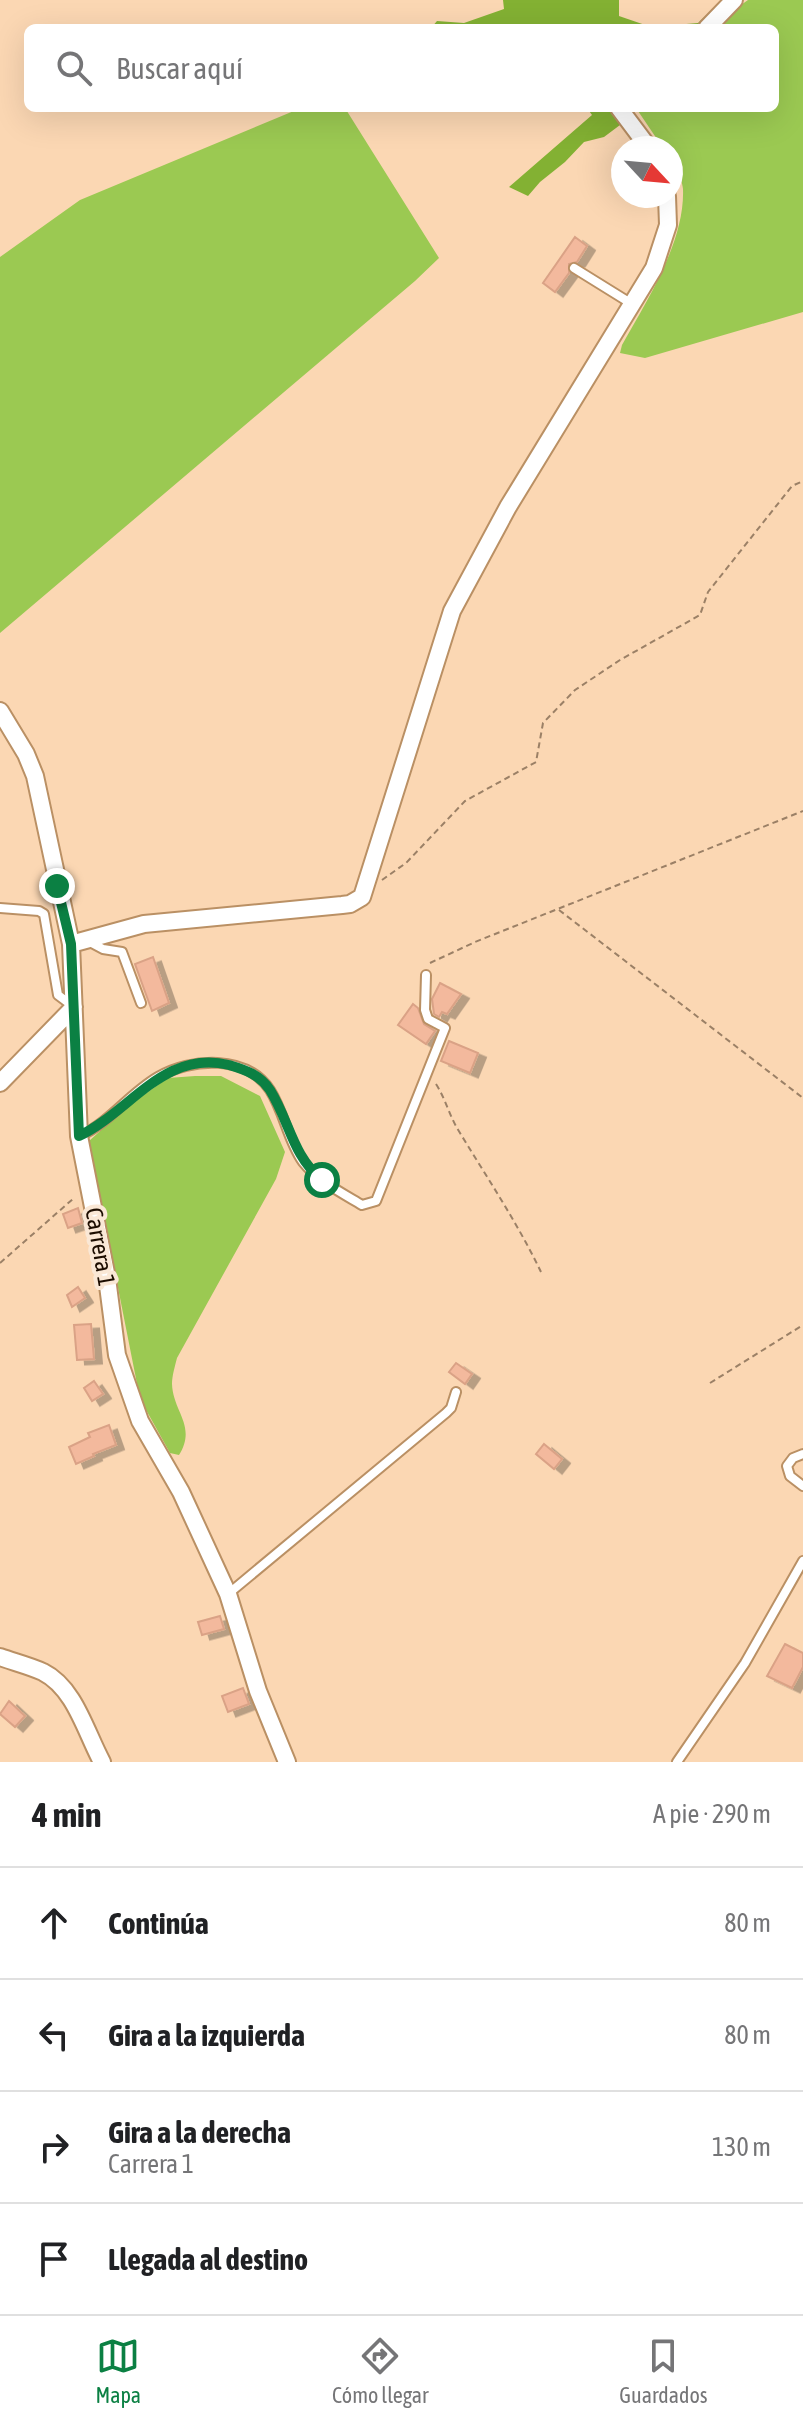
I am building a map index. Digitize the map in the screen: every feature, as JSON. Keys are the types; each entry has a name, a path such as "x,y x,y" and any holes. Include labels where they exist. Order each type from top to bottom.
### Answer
{"street":[{"path":"711,24 734,0"},
{"path":"622,112 640,136"},
{"path":"78,942 144,924 350,904 364,893 452,611 508,507 654,268 668,225 667,208"},
{"name":"Carrera 1","path":"0,711 26,754 35,776 78,942 74,1007 79,1136 107,1278 117,1355 140,1421 181,1492 228,1594 258,1691 287,1762"},
{"path":"0,1083 74,1007"},
{"path":"0,1657 44,1672 55,1682 77,1711 102,1762"}],"lane":[{"path":"574,268 633,305"},
{"path":"0,908 44,914 58,995 74,1007"},
{"path":"78,942 122,952 141,1003"},
{"path":"79,1136 98,1127 132,1096 159,1077 182,1067 218,1063 257,1076 269,1089 298,1154 322,1180 362,1205 376,1201 445,1028 428,1019 425,1010 426,975"},
{"path":"228,1594 446,1413 456,1392"},
{"path":"803,1454 793,1458 787,1466 790,1476 803,1486"},
{"path":"677,1762 745,1663 803,1561"}],"path":[{"path":"364,893 406,863 465,801 536,762 543,723 575,690 620,660 700,615 708,592 792,486 803,481"},
{"path":"426,975 431,962 803,811"},
{"path":"559,909 803,1098"},
{"path":"429,1073 491,1186 513,1216 541,1272"},
{"path":"0,1263 77,1196 79,1189 88,1182"},
{"path":"710,1383 803,1325"}],"green space":[{"path":"503,0 619,0 619,16 642,24 434,24 437,21 464,23 504,9"},
{"path":"722,0 730,0 701,24 686,24 698,23"},
{"path":"748,0 803,0 803,312 645,358 620,353 663,270 683,208 683,136 655,136 639,112 779,112 779,24 719,24"},
{"path":"291,112 348,112 439,258 0,633 0,257 80,200"},
{"path":"590,112 614,112 620,125 604,137 584,142 528,196 509,187 592,115"},
{"path":"221,1076 260,1096 285,1152 276,1179 177,1358 173,1394 186,1436 179,1455 170,1453 140,1399 89,1141 128,1106 168,1078"}],"building":[{"path":"575,237 587,246 577,262 569,264 569,273 555,292 543,283"},
{"path":"153,957 169,1003 152,1011 135,964"},
{"path":"440,983 461,994 447,1014 442,1012 439,1017 434,1014 432,999"},
{"path":"413,1004 418,1008 424,1024 435,1031 426,1044 398,1025"},
{"path":"449,1041 478,1053 470,1073 441,1061"},
{"path":"78,1208 82,1223 68,1228 63,1214"},
{"path":"78,1287 85,1298 72,1307 67,1295"},
{"path":"91,1324 94,1359 77,1360 74,1325"},
{"path":"456,1363 472,1374 465,1384 449,1372"},
{"path":"94,1381 103,1394 92,1401 84,1388"},
{"path":"109,1425 116,1445 76,1464 69,1447 90,1437 88,1433"},
{"path":"544,1444 562,1459 554,1469 536,1454"},
{"path":"220,1616 224,1629 202,1635 198,1622"},
{"path":"785,1644 803,1653 803,1667 792,1688 767,1676"},
{"path":"243,1688 249,1704 228,1712 222,1696"},
{"path":"9,1701 25,1716 15,1727 0,1714"}],"route":[{"path":"57,886 71,944 79,1136 98,1127 132,1096 159,1077 182,1067 218,1063 257,1076 269,1089 298,1154 322,1180"}]}
